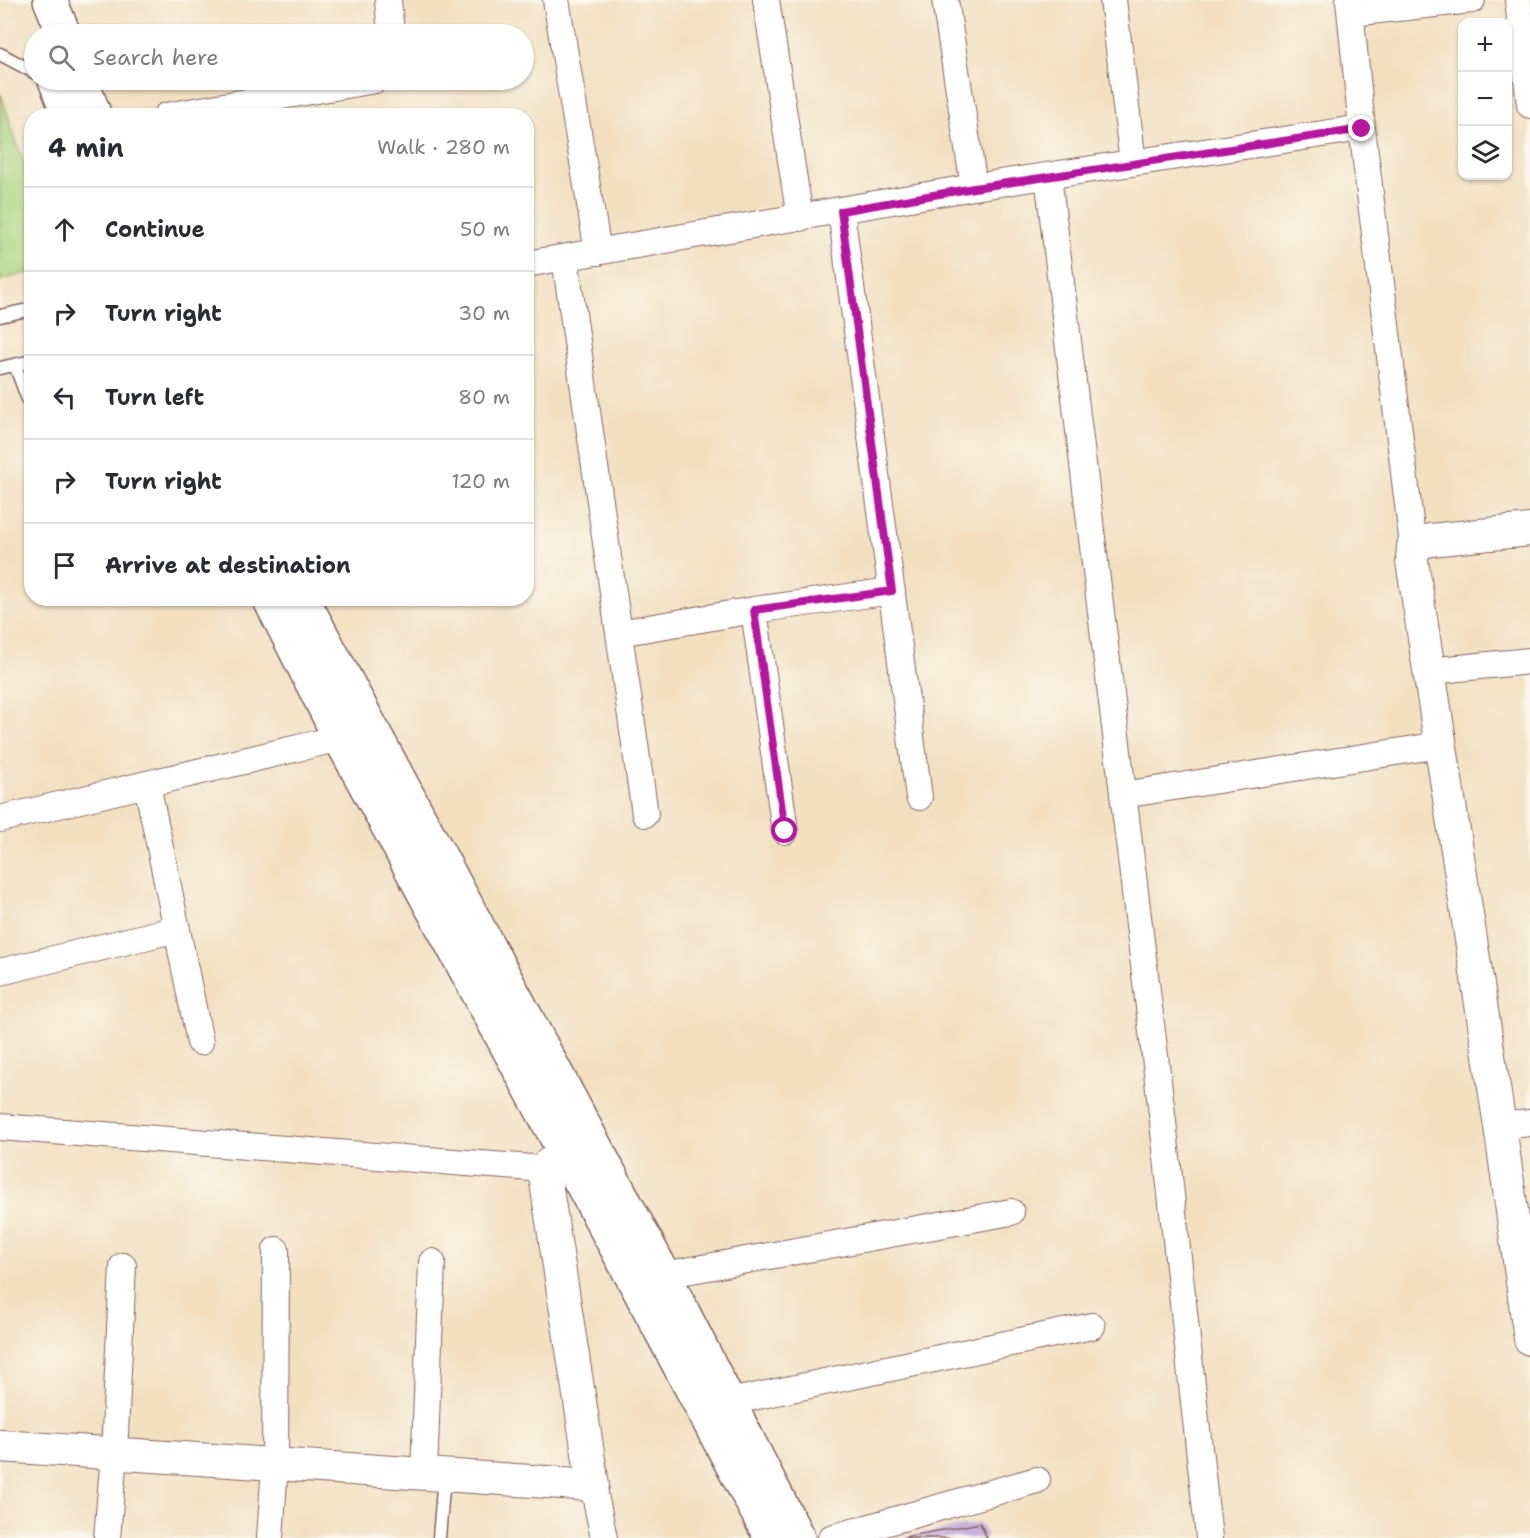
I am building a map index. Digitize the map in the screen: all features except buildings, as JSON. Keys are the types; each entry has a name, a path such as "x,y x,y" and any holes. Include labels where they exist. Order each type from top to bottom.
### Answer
{"highway":[{"path":"28,0 36,24"},
{"path":"50,0 60,24"},
{"path":"59,90 66,108"},
{"path":"67,90 87,108"},
{"path":"273,606 558,1166 771,1538"},
{"path":"306,606 664,1275 798,1538"}],"street":[{"path":"388,0 390,24"},
{"path":"556,0 598,252"},
{"path":"766,0 800,218"},
{"path":"945,0 974,188"},
{"path":"1113,0 1133,163"},
{"path":"1472,0 1350,7 1362,129 1413,546 1412,561 1440,745 1515,1124 1530,1340"},
{"path":"1518,0 1530,105"},
{"path":"212,108 317,90"},
{"path":"534,263 1048,176 1362,129"},
{"path":"1048,176 1163,1122 1209,1538"},
{"path":"841,211 919,797"},
{"path":"565,258 645,814"},
{"path":"1413,546 1430,540 1530,530"},
{"path":"619,633 754,610 892,591"},
{"path":"754,610 785,831"},
{"path":"1429,671 1530,661"},
{"path":"0,819 340,738"},
{"path":"1123,795 1440,745"},
{"path":"147,784 200,1042"},
{"path":"0,972 177,929"},
{"path":"0,1127 558,1166 547,1187 593,1485 604,1538"},
{"path":"664,1275 1011,1212"},
{"path":"270,1538 275,1465 276,1250"},
{"path":"432,1262 434,1475"},
{"path":"107,1538 114,1454 123,1266"},
{"path":"729,1402 1092,1326"},
{"path":"0,1446 593,1485"},
{"path":"831,1538 1037,1480"}],"lane":[{"path":"0,54 24,65"},
{"path":"0,316 24,311"},
{"path":"0,368 24,363"},
{"path":"15,365 24,390"},
{"path":"434,1475 440,1538"}],"green space":[{"path":"0,92 24,166 24,274 0,280"}],"route":[{"path":"785,831 754,610 892,591 841,211 974,188 1362,129"}]}
